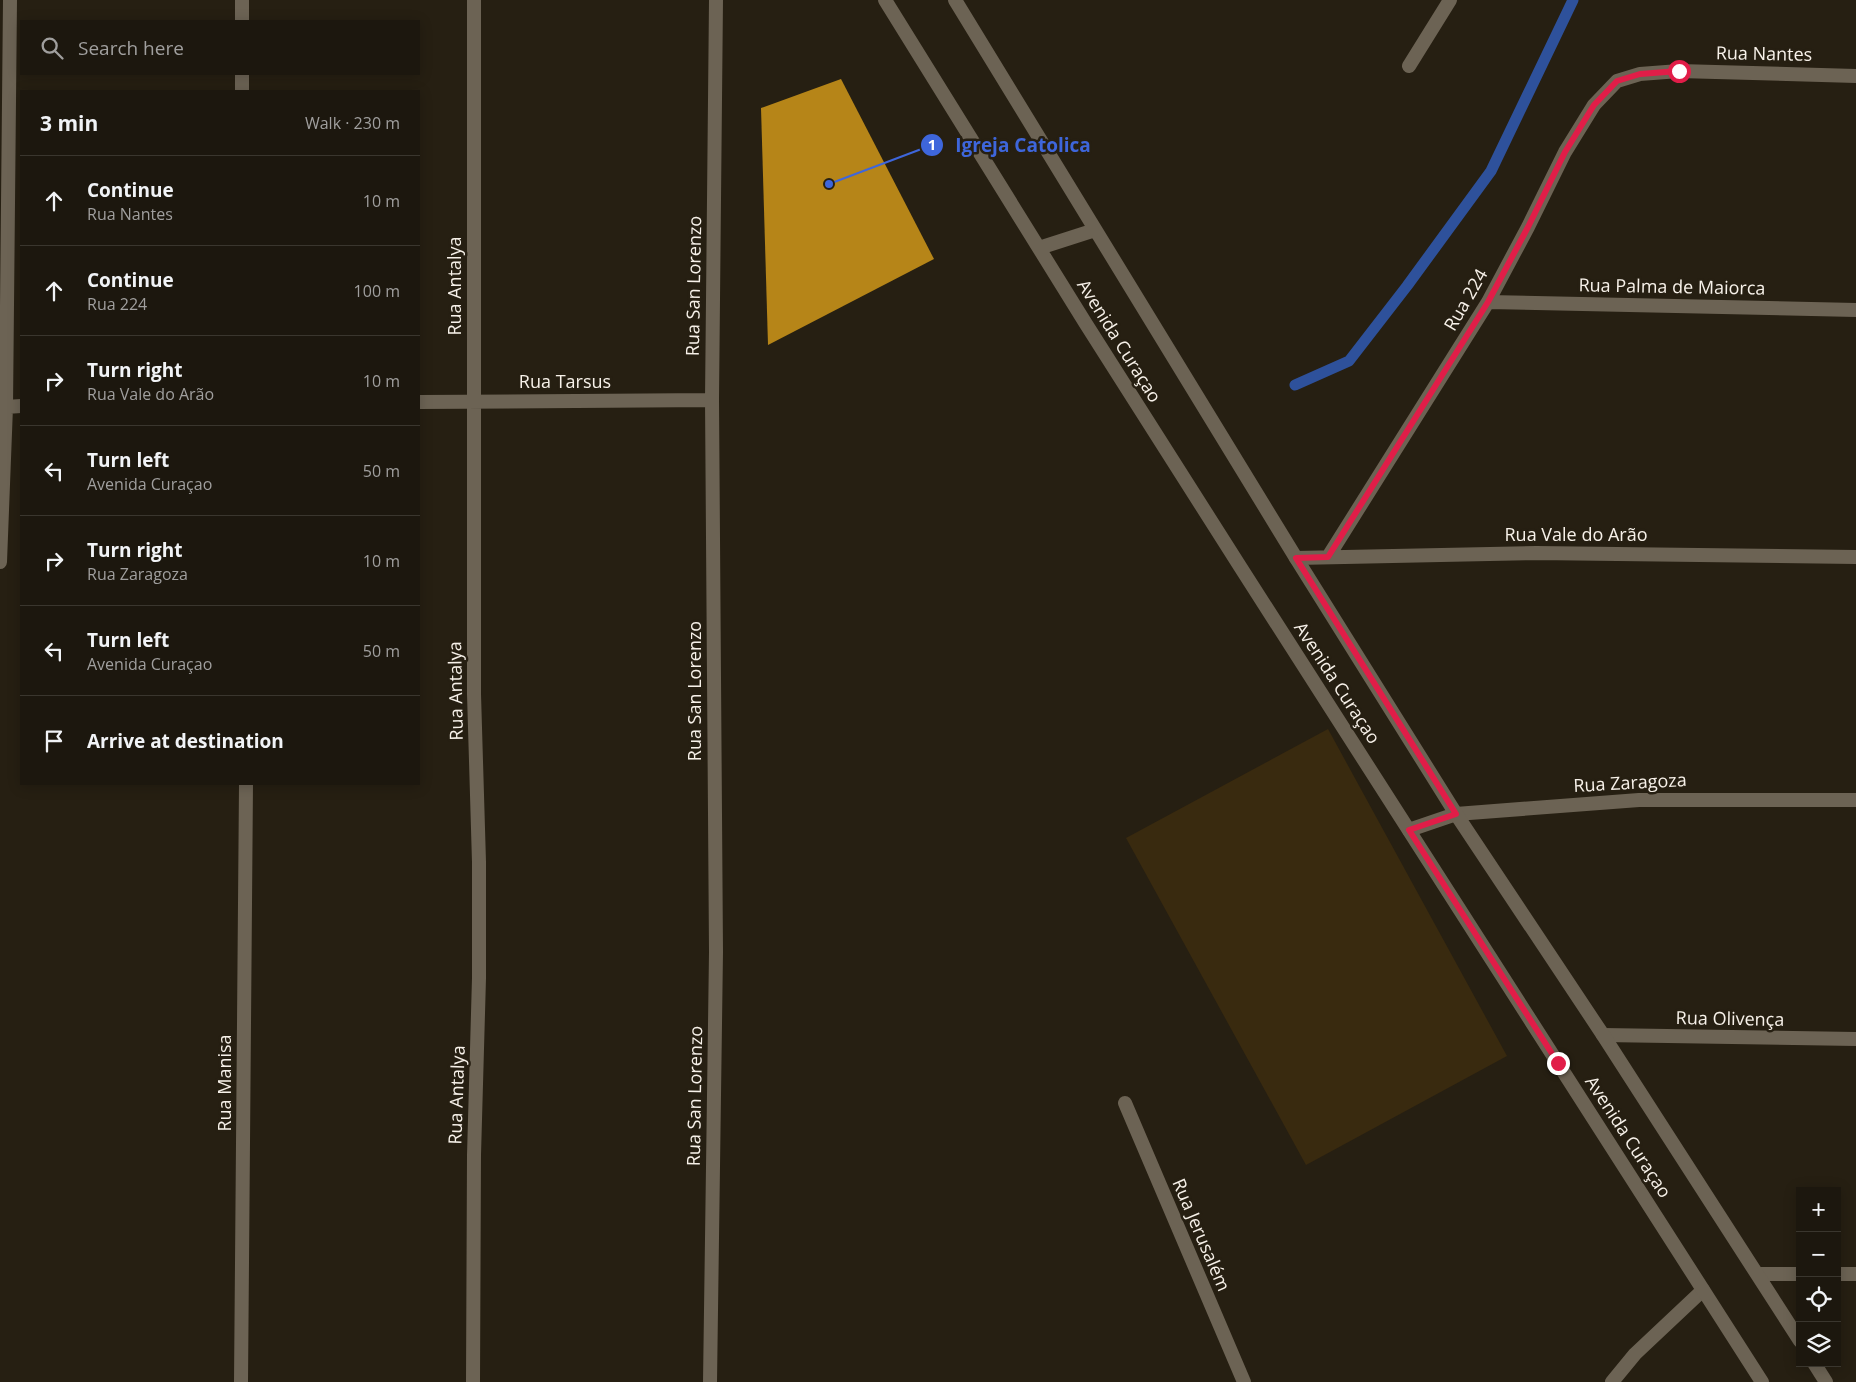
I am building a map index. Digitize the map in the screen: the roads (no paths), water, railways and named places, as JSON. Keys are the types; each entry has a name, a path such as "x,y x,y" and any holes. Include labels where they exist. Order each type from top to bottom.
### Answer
{"street":[{"path":"0,562 6,407 3,383 5,149 10,0"},
{"path":"242,0 242,20"},
{"name":"Rua Antalya","path":"473,1382 474,1155 479,978 474,684 474,0"},
{"name":"Rua San Lorenzo","path":"710,1382 716,952 712,400 716,0"},
{"name":"Avenida Curaçao","path":"885,0 1235,560 1762,1382"},
{"name":"Avenida Curaçao","path":"955,0 1296,558 1456,814 1603,1035 1796,1335"},
{"path":"1409,66 1450,0"},
{"name":"Rua Nantes","path":"1640,74 1679,71 1856,76"},
{"name":"Rua 224","path":"1328,557 1488,302 1565,152 1594,105 1617,81 1640,74"},
{"path":"242,75 242,90"},
{"path":"1039,248 1095,230"},
{"name":"Rua Palma de Maiorca","path":"1488,302 1856,310"},
{"name":"Rua Tarsus","path":"420,402 712,400"},
{"path":"6,407 20,406"},
{"name":"Rua Vale do Arão","path":"1296,558 1536,553 1856,557"},
{"name":"Rua Manisa","path":"241,1382 246,785"},
{"name":"Rua Zaragoza","path":"1409,830 1456,814 1639,800 1856,800"},
{"name":"Rua Olivença","path":"1603,1035 1856,1039"},
{"name":"Rua Jerusalém","path":"1125,1103 1244,1382"},
{"path":"1758,1274 1796,1274"},
{"path":"1841,1274 1856,1274"},
{"path":"1612,1382 1635,1354 1703,1290"},
{"path":"1817,1367 1826,1382"}],"waterway":[{"path":"1295,385 1349,361 1407,286 1491,171 1573,0"}],"place":[{"name":"Igreja Catolica","path":"829,184"}]}
